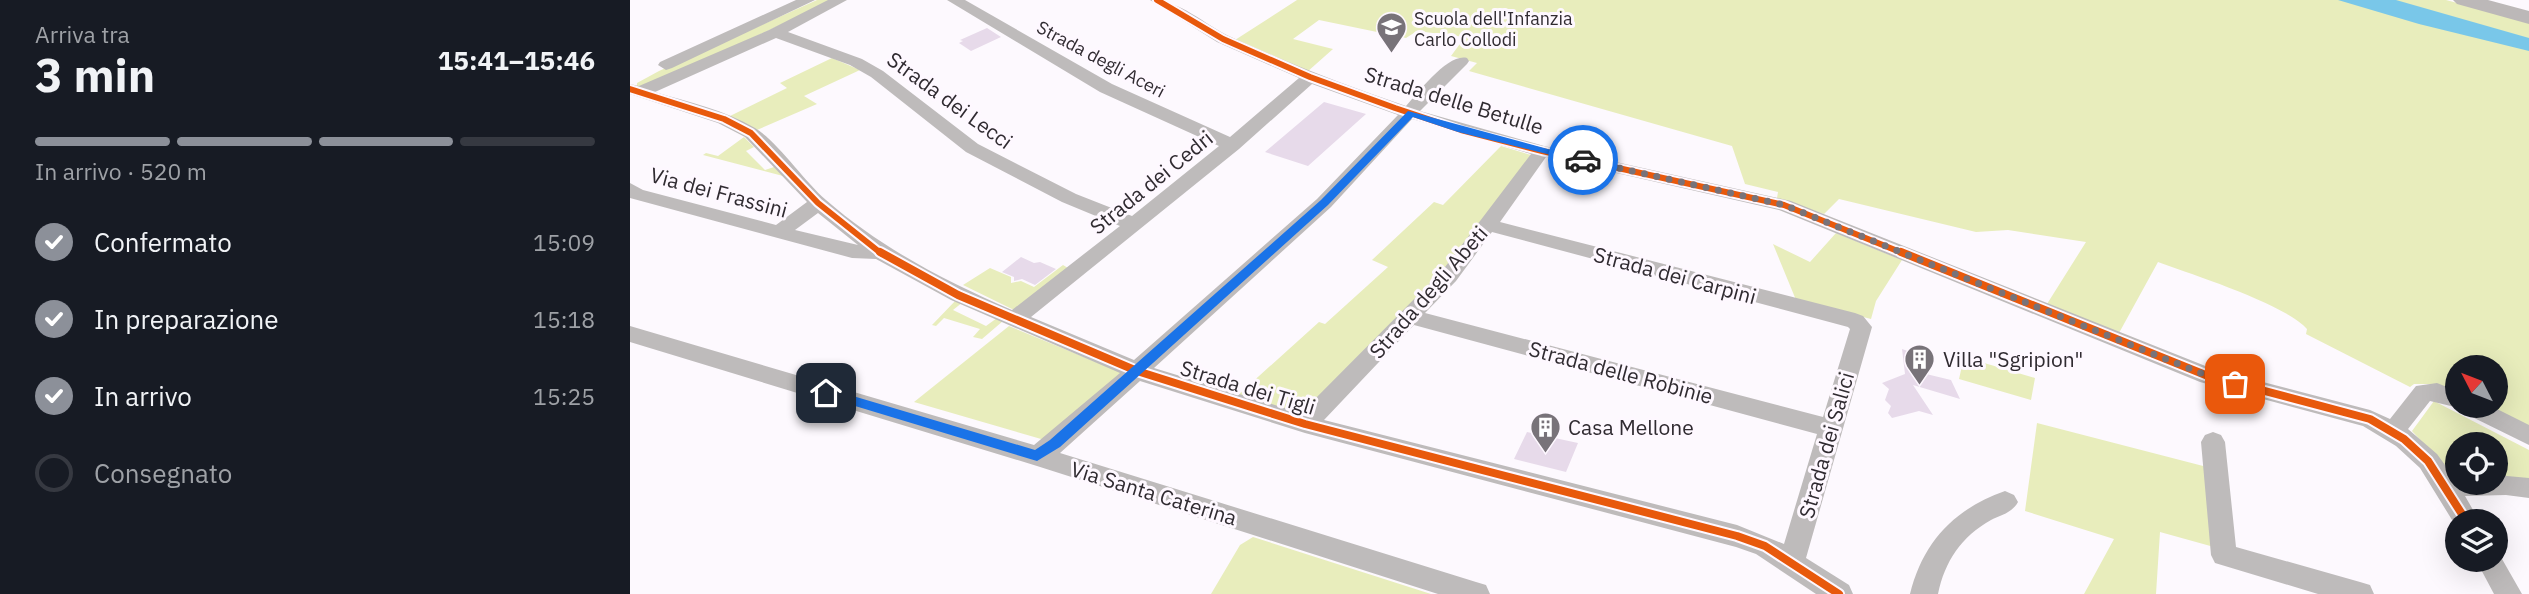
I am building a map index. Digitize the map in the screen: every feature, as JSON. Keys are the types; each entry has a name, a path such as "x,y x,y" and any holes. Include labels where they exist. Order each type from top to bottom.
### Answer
{"highway":[{"path":"2464,0 2529,18"},
{"path":"2488,0 2529,11"},
{"path":"2517,0 2529,5"}],"street":[{"path":"633,88 808,0"},
{"path":"633,88 775,33 840,0"},
{"name":"Strada degli Aceri","path":"954,0 1106,88 1233,145"},
{"name":"Strada delle Betulle","path":"1157,0 1223,38 1310,77 1411,113 1461,130 1542,151 1784,205 2208,376 2370,419 2394,431 2423,453 2445,483"},
{"name":"Strada dei Lecci","path":"775,33 856,62 877,74 972,148 1069,198 1135,225"},
{"path":"1037,456 1046,452 1324,203 1454,65 1461,61"},
{"name":"Strada dei Cedri","path":"1016,318 1233,145 1310,77"},
{"name":"Strada dei Tigli","path":"633,88 724,119 751,133 818,203 879,253 958,295 1137,371 1305,424 1737,536 1765,546 1839,594"},
{"name":"Strada degli Abeti","path":"1305,424 1449,275 1542,151"},
{"name":"Via dei Frassini","path":"630,189 636,194 852,251 879,253"},
{"path":"779,232 818,203"},
{"name":"Strada dei Carpini","path":"1488,225 1855,321 1861,327"},
{"name":"Strada delle Robinie","path":"1411,317 1831,428"},
{"name":"Strada dei Salici","path":"1791,563 1861,327"},
{"name":"Via Santa Caterina","path":"630,334 1037,456 1476,594"},
{"path":"2394,431 2424,393 2437,392 2445,395"},
{"path":"2494,418 2529,436"},
{"path":"2213,442 2224,555 2360,594"},
{"path":"2508,485 2529,488"},
{"path":"1924,594 1927,575 1952,533 1982,512 2005,502"},
{"path":"2496,572 2508,594"}],"green space":[{"path":"817,0 834,0 649,86 637,86 637,83 659,71"},
{"path":"1297,0 2446,0 2529,22 2529,431 2504,418 2508,418 2508,355 2445,355 2445,389 2434,384 2414,384 2410,387 2306,334 2307,329 2296,320 2260,300 2158,262 2119,333 2047,304 2086,242 2008,230 1976,232 1839,199 1824,214 1777,198 1778,192 1745,184 1732,146 1469,71 1477,63 1451,56 1465,37 1417,31 1406,38 1319,20 1293,39 1333,49 1307,72 1235,40"},
{"path":"832,58 860,70 804,96 817,104 757,130 730,116 787,88 780,83"},
{"path":"744,137 754,147 746,151 765,170 774,167 783,176 703,155 706,153 718,156"},
{"path":"1501,146 1531,155 1447,267 1299,416 1238,395 1319,322 1325,324 1388,267 1372,260 1434,202 1443,205"},
{"path":"1836,233 1902,260 1876,301 1871,319 1796,300 1773,244 1810,262"},
{"path":"1063,265 1068,268 1014,310 963,285 990,268 1011,277 1011,283 1021,281 1034,287"},
{"path":"957,299 963,302 953,310 986,326 997,318 1003,321 982,339 973,337 980,329 944,318 936,326 932,325"},
{"path":"1009,326 1125,374 1048,441 914,402"},
{"path":"1964,357 2035,378 2031,400 1959,379"},
{"path":"2434,401 2445,407 2445,418 2467,418 2494,432 2445,432 2445,467 2412,431"},
{"path":"2037,423 2207,467 2214,547 2160,532 2156,594 2084,594 2114,539 2025,511"},
{"path":"2508,439 2529,450 2529,483 2508,480"},
{"path":"1253,537 1431,594 1211,594 1240,545"}],"water":[{"path":"2338,0 2396,0 2529,38 2529,51 2419,24"}],"building":[{"path":"987,28 1001,37 971,51 959,43 963,41 960,40"},
{"path":"1324,102 1366,114 1308,166 1265,152"},
{"path":"1021,257 1056,269 1035,285 1022,279 1014,281 1014,277 1002,272"},
{"name":"Villa \"Sgripion\"","path":"1902,349 1922,356 1922,373 1951,380 1960,399 1913,385 1933,415 1919,411 1892,418 1888,413 1891,406 1885,400 1889,389 1882,383 1905,374"},
{"name":"Casa Mellone","path":"1527,432 1578,443 1566,472 1514,459"}],"cycle path":[{"path":"1157,0 1223,39 1310,77 1395,108 1461,130 1542,151 1784,205 2208,376 2370,419 2404,439 2428,461 2459,509"},
{"path":"630,89 724,119 751,133 818,203 882,254 958,295 1137,371 1305,424 1737,536 1765,546 1839,594"}],"way so far":[{"path":"1583,160 1784,205 2208,376 2235,384"}],"place":[{"name":"Scuola dell'Infanzia Carlo Collodi","path":"1391,55"},
{"name":"Villa \"Sgripion\"","path":"1920,386"},
{"name":"Casa Mellone","path":"1545,454"}],"route":[{"path":"826,393 1037,456 1046,452 1324,203 1411,113 1461,130 1583,160"}]}
